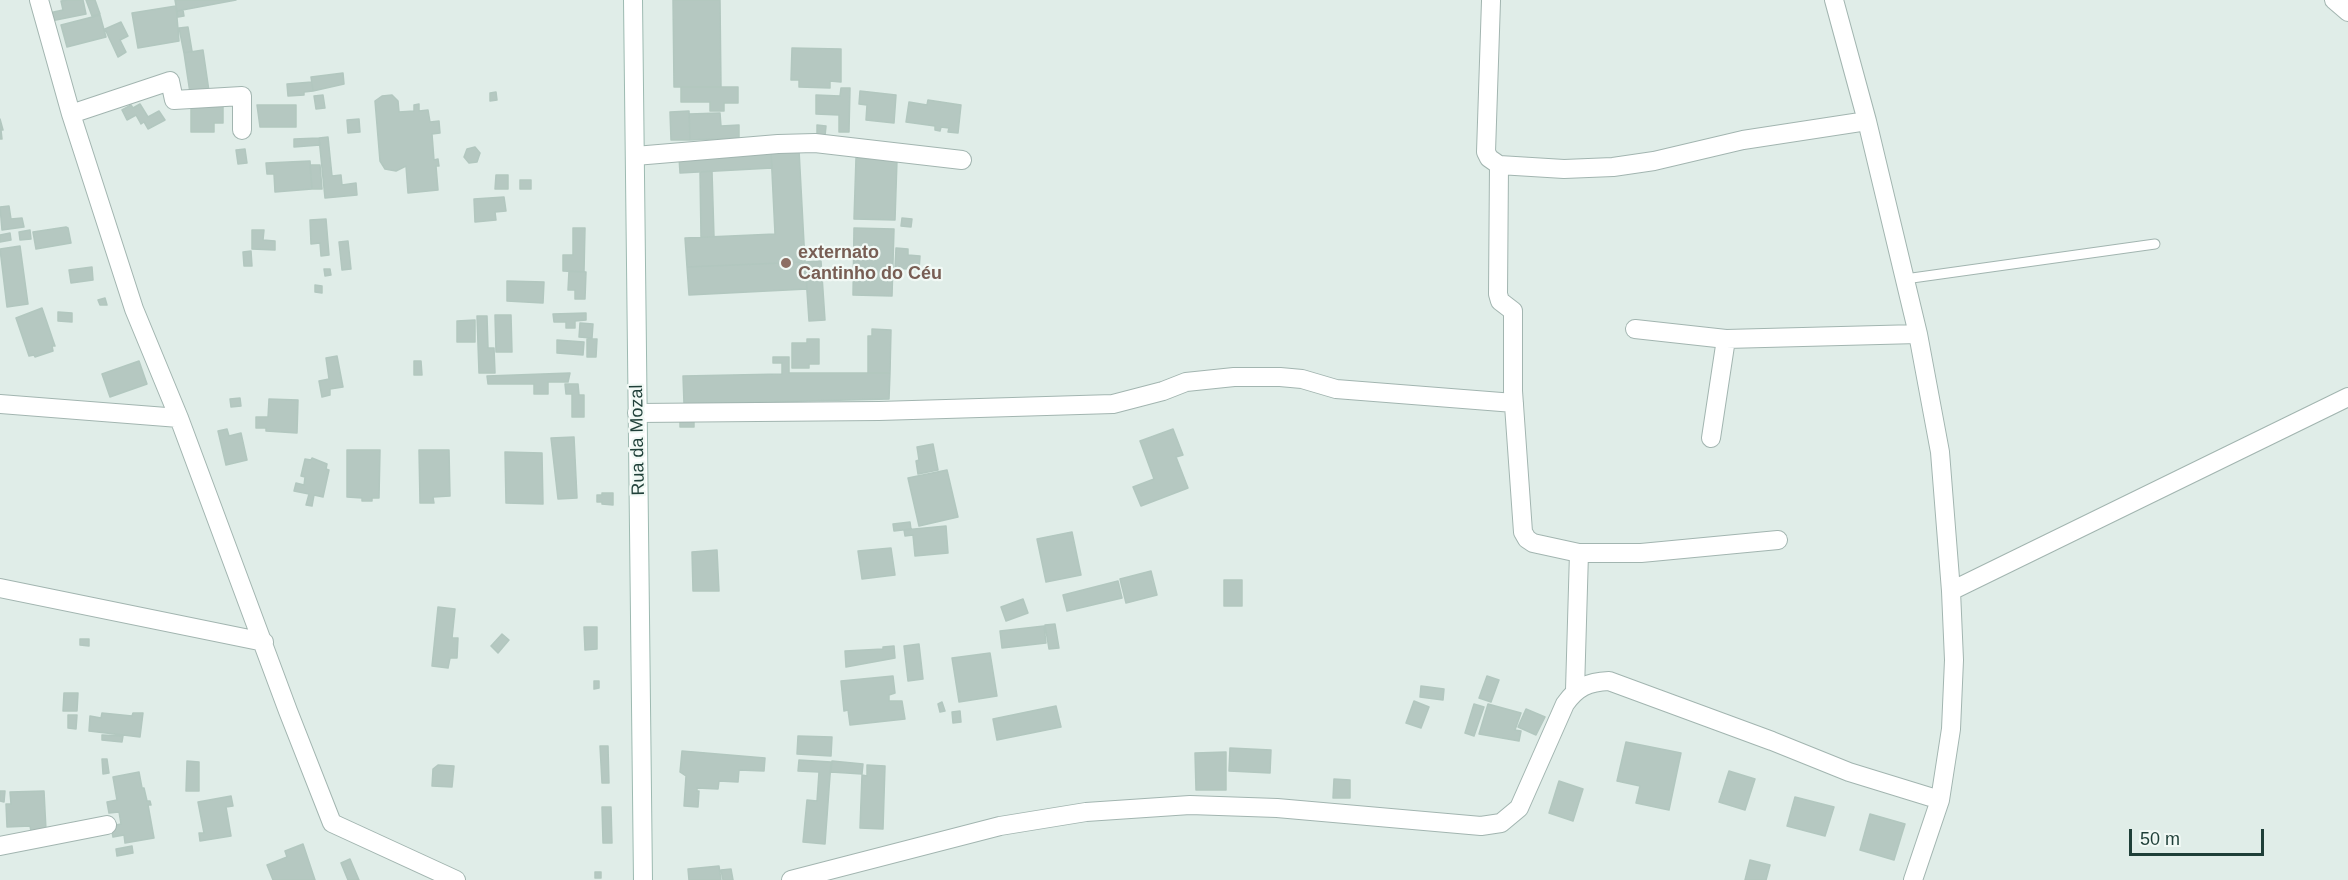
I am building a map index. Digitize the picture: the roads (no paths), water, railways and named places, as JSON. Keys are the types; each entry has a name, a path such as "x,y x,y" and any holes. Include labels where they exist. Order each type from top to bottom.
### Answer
{"street":[{"path":"39,0 71,114 134,309 179,418 332,823 456,880"},
{"name":"Rua da Mozal","path":"633,0 643,880"},
{"path":"1834,0 1867,121 1918,334 1940,452 1952,591 1951,729 1940,800 1913,880"},
{"path":"2334,0 2348,12"},
{"path":"1491,1 1486,152 1489,158 1499,165 1564,169 1613,167 1743,141 1867,121"},
{"path":"71,114 170,81 174,100 242,96 242,130"},
{"path":"635,156 815,143 962,160"},
{"path":"1499,165 1498,294 1500,301 1513,311 1514,403 1523,532 1527,539 1533,543 1579,554 1641,553 1778,540"},
{"path":"1635,329 1726,339 1918,334"},
{"path":"1711,438 1726,339"},
{"path":"637,413 879,411 1113,404 1163,391 1186,382 1234,377 1302,379 1336,389 1514,403"},
{"path":"1952,591 2348,397"},
{"path":"0,404 179,418"},
{"path":"1575,690 1579,554"},
{"path":"0,588 264,642"},
{"path":"791,880 1000,826 1086,812 1190,805 1277,808 1481,826 1501,823 1519,808 1565,704 1575,690 1591,682 1609,681 1849,772 1940,800"},
{"path":"0,846 107,825"}],"lane":[{"path":"1905,279 2155,244"}],"place":[{"name":"externato Cantinho do Céu","path":"786,263"}]}
